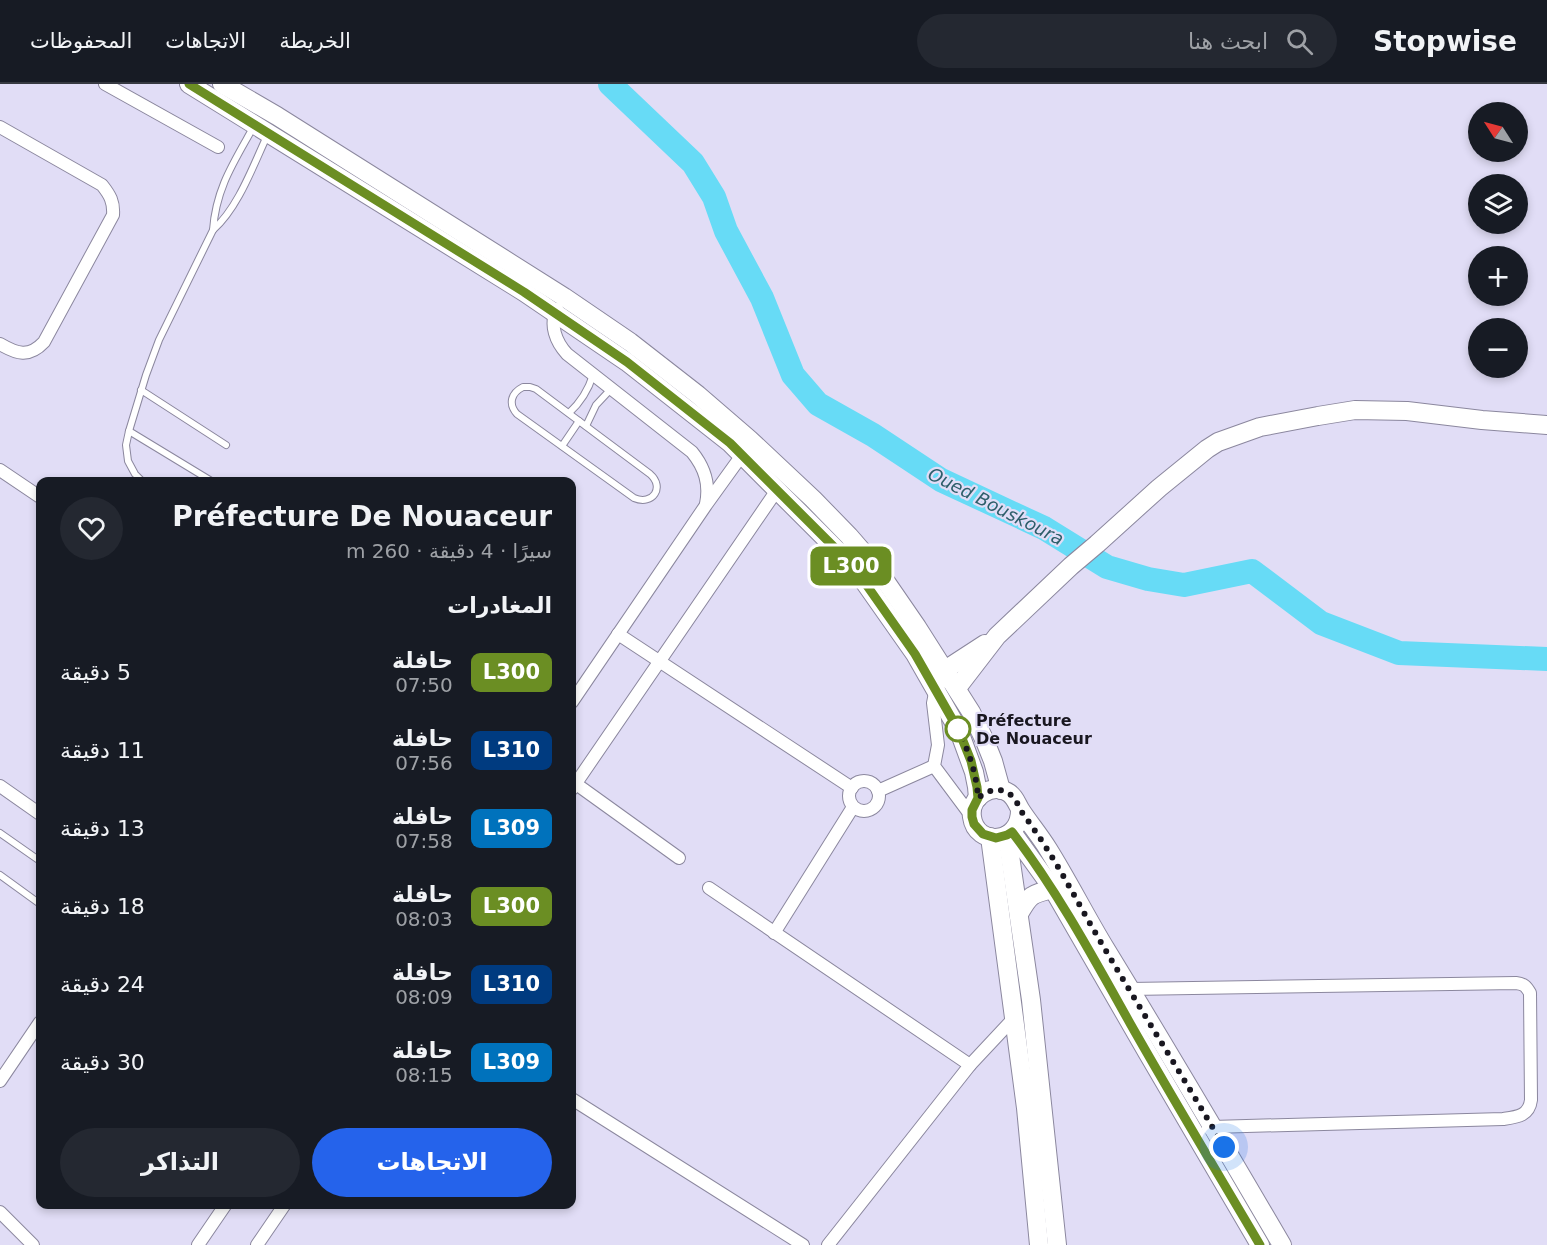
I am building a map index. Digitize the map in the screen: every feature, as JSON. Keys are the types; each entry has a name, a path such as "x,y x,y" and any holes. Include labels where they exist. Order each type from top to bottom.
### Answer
{"main road":[{"path":"189,84 524,292 627,362 730,443 841,554 863,580 915,654 959,731 974,772 978,798"},
{"path":"222,84 271,112 564,297 630,342 698,395 749,440 813,499 875,566 957,688 983,735 993,761 1000,790"},
{"path":"261,130 271,112"},
{"path":"957,688 997,636 1071,566 1207,449 1232,436 1337,412 1380,410 1547,425"},
{"path":"936,688 945,670 997,636"},
{"path":"1260,1245 1053,889 1030,856 1003,835 983,834 978,830 972,817 974,804 984,792 1000,790 1010,794 1048,849 1282,1245"},
{"path":"1003,835 1019,821 1020,809"},
{"path":"1003,835 1019,914 1031,1000 1057,1245"},
{"path":"1003,835 1014,1018 1026,1108 1039,1245"},
{"path":"1019,914 1031,895 1053,889"}],"street":[{"path":"105,84 218,147"},
{"path":"0,127 102,185 114,206 113,214 44,342 34,351 24,353 0,345"},
{"path":"564,297 555,313 554,336 559,346 685,446 698,460 706,477 706,505"},
{"path":"576,696 742,454"},
{"path":"0,470 36,494"},
{"path":"576,781 777,490"},
{"path":"618,634 852,788"},
{"path":"936,688 933,703 938,745 934,766 972,817"},
{"path":"878,790 934,766"},
{"path":"866,782 878,790 878,801 872,809 862,812 853,807 849,797 856,784 866,782"},
{"path":"0,786 36,811"},
{"path":"576,787 680,858"},
{"path":"774,933 853,807"},
{"path":"709,888 970,1065"},
{"path":"1130,989 1516,983 1527,986 1530,993 1531,1100 1530,1107 1525,1114 1503,1119 1212,1127 1194,1132"},
{"path":"828,1245 970,1065 1014,1018"},
{"path":"0,1081 36,1028"},
{"path":"576,1102 803,1245"},
{"path":"198,1245 223,1209"},
{"path":"257,1245 282,1209"},
{"path":"0,1212 33,1245"}],"lane":[{"path":"138,477 128,461 126,445 141,390 159,340 213,230 216,203 223,183 261,130"},
{"path":"213,230 222,222 235,203 261,130"},
{"path":"569,413 584,396 593,375"},
{"path":"530,387 579,421 655,477 657,489 651,498 640,500 634,498 517,414 512,409 511,402 517,390 530,387"},
{"path":"586,426 596,405 611,389"},
{"path":"141,390 226,445"},
{"path":"562,446 579,421"},
{"path":"129,431 205,477"},
{"path":"0,833 36,858"},
{"path":"0,875 36,901"}],"waterway":[{"name":"Oued Bouskoura","path":"610,84 693,163 714,197 726,231 762,298 793,375 818,404 873,435 941,480 1044,528 1107,567 1148,579 1184,585 1252,571 1321,623 1399,653 1547,659"}],"bus line":[{"name":"L300","path":"189,84 524,292 627,362 730,443 841,554 863,580 915,654 959,731 971,761 977,787 978,798 972,810 974,824 978,830 990,837 996,838 1012,832 1053,889 1260,1245"}],"place":[{"name":"Préfecture De Nouaceur","path":"958,729"}],"route":[{"path":"958,729 971,761 978,798 984,792 1000,790 1015,799 1048,849 1224,1147"}]}
